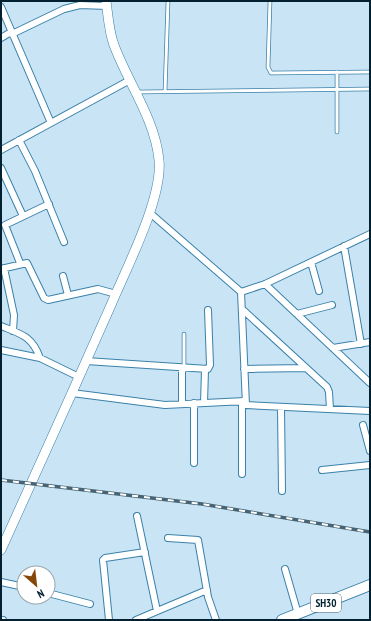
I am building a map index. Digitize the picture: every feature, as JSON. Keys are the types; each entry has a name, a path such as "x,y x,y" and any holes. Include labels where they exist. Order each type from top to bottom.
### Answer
{"main road":[{"name":"SH30","path":"282,620 370,585"}],"street":[{"path":"1,38 64,9 106,4 114,44 150,126 160,160 158,181 150,213 86,362 1,550"},
{"path":"1,7 51,123"},
{"path":"1,150 130,80"},
{"path":"19,140 49,204 64,242"},
{"path":"1,168 24,216"},
{"path":"20,263 5,225 49,204"},
{"path":"150,213 241,292 244,369 242,474"},
{"path":"241,292 266,284 370,234"},
{"path":"344,246 361,344"},
{"path":"13,331 14,315 3,268 26,262 45,299 50,300 101,288 116,294"},
{"path":"311,262 319,291"},
{"path":"63,276 68,295"},
{"path":"266,284 370,383"},
{"path":"298,314 332,305"},
{"path":"242,309 328,389 330,409"},
{"path":"204,403 205,370 210,365 208,310"},
{"path":"1,326 24,335 32,342 40,358"},
{"path":"333,348 370,342"},
{"path":"1,350 40,358 79,377"},
{"path":"86,362 205,370"},
{"path":"182,403 183,368"},
{"path":"244,369 306,368"},
{"path":"72,393 165,405 243,401 248,406 370,411"},
{"path":"194,403 194,463"},
{"path":"280,407 282,491"},
{"path":"363,425 370,451"},
{"path":"322,470 370,465"},
{"path":"137,516 157,611"},
{"path":"168,538 198,540 207,590 216,620"},
{"path":"109,620 103,560 105,558 145,552"},
{"path":"285,569 298,614"},
{"path":"1,582 16,585"},
{"path":"136,620 207,590"},
{"path":"56,595 90,604"}],"lane":[{"path":"164,92 168,1"},
{"path":"270,1 269,72 275,74 370,72"},
{"path":"337,132 338,72"},
{"path":"135,92 370,89"},
{"path":"183,368 184,334"}],"railway":[{"path":"1,480 202,504 370,532"}]}
